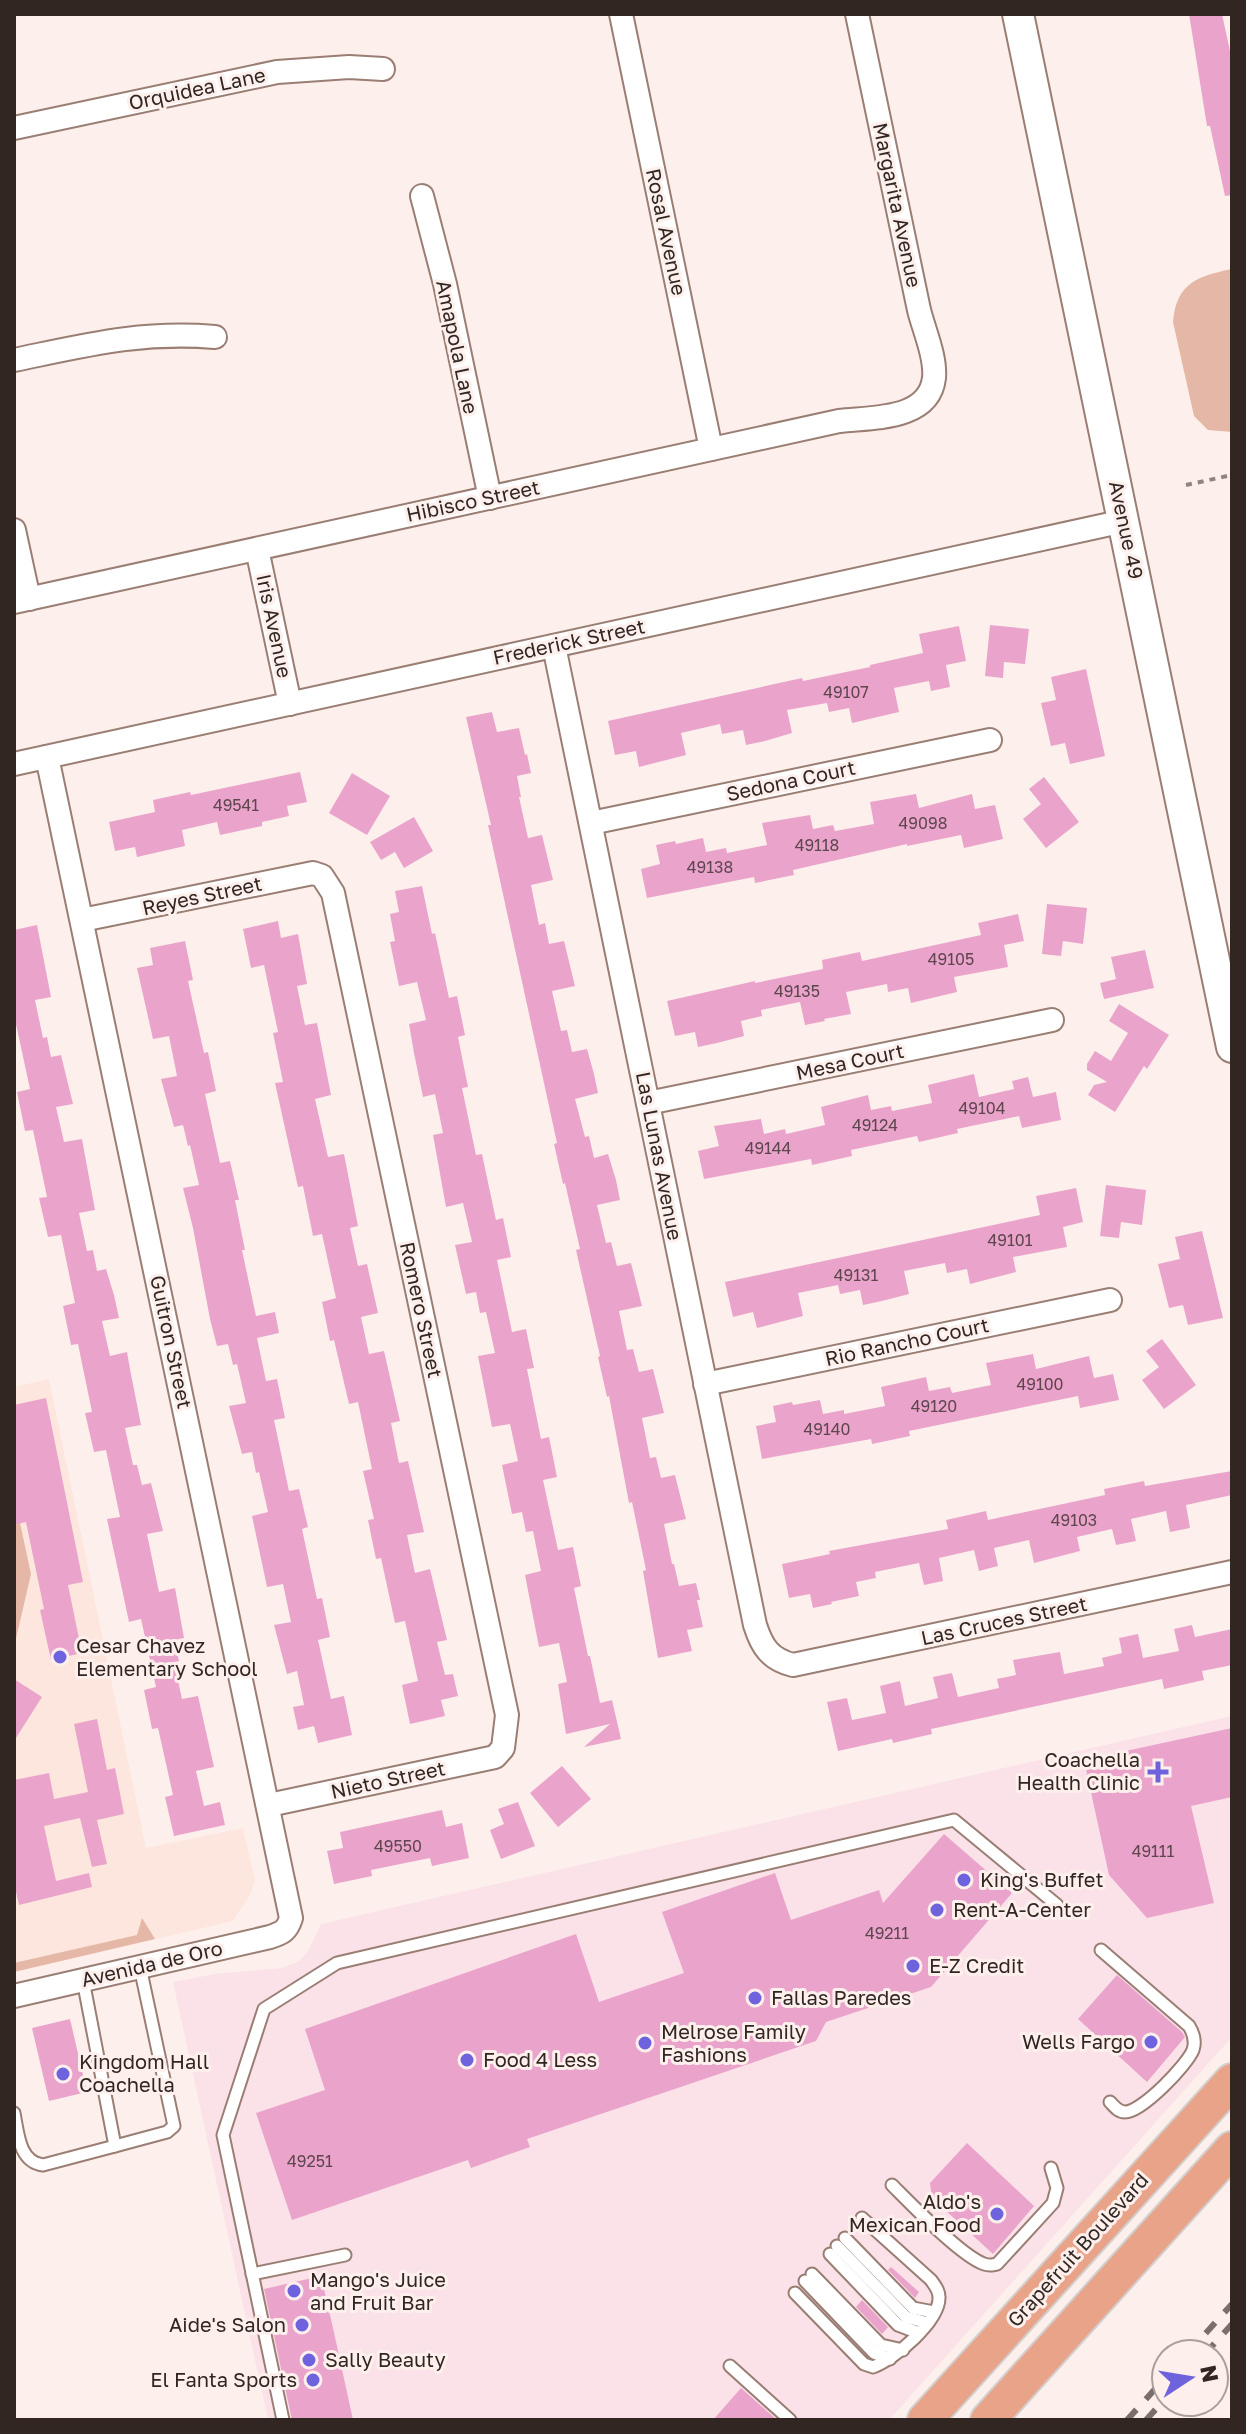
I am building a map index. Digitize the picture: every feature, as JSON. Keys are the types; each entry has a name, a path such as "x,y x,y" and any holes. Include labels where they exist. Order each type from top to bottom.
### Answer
{"main road":[{"name":"Grapefruit Boulevard","path":"925,2420 1232,2081"},
{"path":"988,2420 1232,2149"}],"street":[{"name":"Rosal Avenue","path":"621,14 711,449"},
{"name":"Margarita Avenue","path":"857,14 932,359 934,377 929,396"},
{"name":"Avenue 49","path":"1018,14 1232,1047"},
{"name":"Orquidea Lane","path":"14,128 277,72 336,67 383,69"},
{"name":"Amapola Lane","path":"422,196 445,284 490,498"},
{"path":"14,360 119,338 153,335 215,337"},
{"name":"Hibisco Street","path":"21,601 839,421 902,413 917,407 929,396"},
{"name":"Frederick Street","path":"14,764 1124,521"},
{"path":"14,530 21,601"},
{"name":"Iris Avenue","path":"257,549 290,704"},
{"name":"Las Lunas Avenue","path":"554,646 755,1625 762,1645 776,1660"},
{"name":"Sedona Court","path":"591,823 990,740"},
{"name":"Guitron Street","path":"47,757 290,1905 288,1928"},
{"name":"Reyes Street","path":"82,920 302,875 313,873 322,876"},
{"name":"Romero Street","path":"322,876 333,893 504,1700 507,1715 503,1748"},
{"name":"Mesa Court","path":"648,1103 1052,1020"},
{"name":"Rio Rancho Court","path":"705,1384 1110,1300"},
{"name":"Las Cruces Street","path":"776,1660 793,1665 813,1662 1232,1572"},
{"name":"Nieto Street","path":"269,1805 479,1761 495,1757 503,1748"},
{"name":"Avenida de Oro","path":"14,1996 270,1937 288,1928"}],"lane":[{"path":"283,2420 223,2135 264,2009 337,1963 954,1820 1057,1905"},
{"path":"1101,1950 1189,2026 1195,2042 1191,2054 1145,2105 1129,2112 1120,2111 1110,2102"},
{"path":"14,2113 26,2158 34,2164 43,2165 167,2132 174,2126 140,1967"},
{"path":"83,1980 115,2146"},
{"path":"892,2185 953,2242 983,2264 990,2265 997,2264 1053,2203 1057,2188 1051,2168"},
{"path":"795,2293 864,2364 873,2367 903,2350 919,2333 940,2301 939,2291 931,2280 862,2218"},
{"path":"919,2333 898,2325 837,2246 906,2317 931,2317"},
{"path":"252,2274 345,2255"},
{"path":"890,2359 874,2353 809,2278 881,2345 903,2350"},
{"path":"730,2366 790,2420"}],"path":[{"path":"1186,485 1232,475"}],"shaded area":[{"path":"1232,269 1232,432 1208,430 1194,416 1173,322 1184,290 1199,279"},
{"name":"Cesar Chavez Elementary School","path":"49,1379 146,1848 243,1828 255,1880 250,1895 233,1921 14,1972 14,1387"},
{"path":"20,1523 31,1574 14,1647 14,1525"},
{"path":"1232,1716 1232,2037 889,2420 268,2420 173,1982 215,1974 282,1968 299,1961 308,1951 321,1924"},
{"path":"142,1918 155,1939 14,1972 14,1963 137,1935"}],"building":[{"path":"1189,14 1222,14 1232,50 1232,195 1225,196 1210,126 1207,126"},
{"path":"990,625 1029,629 1025,664 1004,662 1003,678 985,676"},
{"path":"959,626 966,661 946,665 950,687 931,691 929,681 894,688 899,712 852,723 849,708 829,712 827,703 787,710 792,733 765,741 746,745 743,730 722,734 720,724 681,733 686,755 639,767 636,751 615,755 608,721 802,678 803,681 870,667 923,653 919,634"},
{"path":"1086,669 1105,756 1070,764 1065,743 1051,746 1041,703 1056,700 1051,677"},
{"path":"492,712 497,732 519,728 527,754 531,773 517,776 519,797 528,838 542,835 553,880 531,885 539,925 545,923 549,944 564,941 575,986 552,991 561,1031 567,1030 572,1052 587,1049 594,1074 598,1093 575,1099 594,1158 608,1154 616,1180 620,1200 597,1205 606,1243 611,1242 617,1266 631,1263 642,1306 619,1311 627,1350 633,1349 639,1372 653,1369 664,1413 642,1418 650,1458 656,1457 661,1478 675,1475 686,1519 664,1524 679,1586 696,1583 703,1627 687,1630 692,1651 658,1658 643,1571 646,1570 598,1357 576,1250 580,1249 554,1144 557,1143 466,717"},
{"path":"300,772 307,802 287,806 289,816 262,822 262,826 220,835 217,822 182,830 185,846 137,857 135,847 115,851 109,822 155,812 153,800"},
{"path":"352,773 390,796 367,835 329,813"},
{"path":"1044,777 1079,822 1046,848 1023,819 1041,804 1029,789"},
{"path":"916,794 919,808 972,794 975,809 995,805 1003,839 964,848 961,835 793,870 794,875 755,883 754,877 647,898 641,869 660,864 656,845 703,838 706,852 726,848 727,853 767,845 762,823 810,815 813,829 833,825 835,831 874,824 870,802"},
{"path":"414,817 433,851 404,868 395,852 381,860 370,842"},
{"path":"422,886 449,998 457,996 465,1035 458,1037 468,1087 462,1088 476,1155 482,1154 496,1220 503,1218 511,1257 497,1260 512,1332 526,1329 534,1368 527,1369 541,1439 549,1437 557,1477 543,1480 558,1550 573,1547 581,1586 574,1588 588,1656 600,1703 612,1700 621,1739 584,1747 610,1724 566,1734 558,1684 567,1682 559,1643 539,1647 525,1575 541,1571 533,1531 526,1532 522,1512 512,1514 502,1465 518,1461 510,1424 492,1427 478,1356 495,1353 486,1312 480,1313 476,1292 466,1294 455,1245 472,1242 463,1203 446,1207 433,1135 443,1133 435,1094 423,1097 414,1053 409,1024 426,1020 417,982 399,986 390,942 395,941 390,914 399,912 395,891"},
{"path":"1047,904 1087,908 1083,944 1063,941 1061,956 1042,954"},
{"path":"1018,914 1024,941 1004,945 1008,967 954,977 957,992 911,1003 908,988 888,992 887,984 846,992 851,1014 825,1021 805,1025 800,1002 761,1010 762,1016 741,1021 744,1036 698,1047 695,1032 675,1036 667,1001 823,969 822,960 860,952 862,961 981,935 978,923"},
{"path":"278,921 281,938 298,934 307,984 297,986 305,1025 317,1023 331,1095 315,1099 328,1157 344,1154 358,1226 350,1228 358,1266 367,1264 378,1313 361,1317 369,1354 384,1351 400,1421 391,1423 399,1463 408,1461 424,1532 407,1535 415,1573 430,1569 447,1640 437,1642 445,1675 453,1674 458,1696 441,1700 445,1716 410,1724 402,1685 418,1681 405,1621 395,1623 381,1558 376,1559 368,1520 374,1519 363,1471 372,1469 358,1402 349,1404 334,1340 330,1341 322,1302 336,1298 322,1234 313,1236 303,1186 298,1187 275,1083 283,1082 273,1033 278,1032 264,965 251,968 243,929"},
{"path":"37,925 51,997 35,1000 43,1038 47,1037 51,1057 61,1055 73,1104 56,1107 64,1142 82,1139 95,1210 79,1213 87,1251 93,1250 97,1271 106,1269 119,1318 102,1321 110,1356 127,1352 141,1425 125,1428 133,1465 137,1465 142,1485 151,1483 163,1531 147,1534 159,1592 175,1588 184,1638 174,1640 179,1661 174,1662 182,1699 198,1696 214,1767 196,1771 204,1806 220,1802 225,1825 174,1836 165,1797 173,1795 158,1728 152,1729 144,1690 156,1687 141,1619 129,1622 107,1519 120,1517 106,1450 94,1452 85,1413 92,1412 78,1344 71,1345 63,1306 75,1303 61,1235 48,1237 39,1198 47,1197 33,1130 25,1131 17,1092 30,1089 14,1015 14,930"},
{"path":"185,941 193,980 188,981 216,1091 205,1094 220,1163 230,1161 239,1200 235,1200 245,1250 242,1250 256,1316 275,1312 279,1333 257,1338 266,1381 277,1379 285,1418 274,1420 289,1491 299,1489 308,1527 302,1529 317,1599 322,1598 330,1637 318,1640 331,1699 344,1696 352,1735 318,1743 314,1726 298,1730 293,1707 304,1705 297,1671 287,1674 274,1625 291,1622 283,1584 267,1587 252,1516 268,1512 252,1452 242,1454 229,1406 246,1403 237,1364 233,1365 228,1344 217,1346 183,1188 199,1185 183,1125 174,1127 161,1079 177,1076 169,1036 153,1039 137,968 153,965 150,948"},
{"path":"1145,950 1154,988 1104,999 1100,983 1116,979 1111,957"},
{"path":"1119,1004 1169,1035 1147,1069 1144,1066 1115,1112 1088,1095 1094,1085 1107,1082 1087,1070 1087,1064 1095,1051 1111,1061 1128,1033 1109,1021"},
{"path":"974,1074 979,1097 1014,1089 1012,1081 1028,1077 1033,1097 1056,1092 1061,1120 1022,1128 1019,1116 957,1129 958,1133 919,1142 917,1136 851,1150 852,1156 812,1165 811,1159 704,1179 698,1151 719,1146 714,1126 761,1119 764,1134 785,1129 786,1134 825,1125 821,1107 868,1095 871,1110 891,1106 892,1111 932,1103 928,1085"},
{"path":"1106,1185 1146,1190 1142,1225 1121,1222 1119,1238 1100,1236"},
{"path":"1076,1188 1083,1222 1063,1227 1067,1247 1013,1257 1016,1272 970,1284 967,1269 947,1273 945,1263 904,1271 909,1294 882,1301 863,1305 860,1290 840,1294 838,1285 798,1293 803,1316 757,1328 753,1312 733,1317 725,1282 1040,1215 1036,1196"},
{"path":"1202,1231 1223,1318 1188,1325 1183,1305 1169,1308 1158,1264 1180,1259 1175,1237"},
{"path":"1162,1339 1196,1385 1164,1409 1142,1380 1159,1367 1146,1351"},
{"path":"1033,1354 1036,1369 1089,1356 1094,1378 1113,1374 1119,1400 1080,1408 1078,1396 909,1431 910,1436 872,1444 871,1439 762,1459 756,1426 776,1422 773,1406 820,1400 823,1414 844,1410 844,1414 885,1406 881,1387 926,1377 929,1391 950,1387 952,1393 991,1385 986,1363"},
{"path":"46,1398 83,1582 68,1585 82,1653 51,1660 26,1522 14,1525 14,1405"},
{"path":"1232,1471 1232,1495 1186,1505 1190,1528 1170,1532 1166,1511 1131,1519 1136,1541 1116,1545 1112,1529 1077,1537 1080,1551 1034,1563 1029,1540 994,1548 998,1566 979,1571 974,1550 939,1558 943,1581 924,1585 919,1563 875,1572 876,1578 856,1582 859,1596 832,1604 813,1608 810,1594 789,1598 782,1564 830,1554 829,1551 948,1529 946,1520 986,1511 988,1520 1105,1495 1104,1489 1144,1481 1145,1486"},
{"path":"1192,1625 1195,1637 1232,1629 1232,1665 1202,1671 1204,1680 1164,1689 1162,1679 931,1729 932,1734 893,1743 892,1739 838,1751 827,1702 847,1698 852,1720 886,1713 880,1686 900,1681 905,1706 938,1698 933,1677 952,1673 958,1697 999,1688 997,1679 1016,1675 1013,1660 1060,1652 1064,1674 1104,1666 1102,1658 1122,1653 1119,1638 1138,1634 1143,1658 1179,1651 1174,1629"},
{"path":"14,1679 42,1697 14,1741"},
{"path":"97,1719 107,1770 115,1768 124,1814 97,1820 107,1864 92,1867 80,1818 44,1826 56,1881 89,1873 92,1887 19,1905 14,1883 14,1780 49,1773 54,1799 88,1792 74,1724"},
{"path":"1232,1728 1232,1797 1191,1806 1214,1903 1147,1918 1109,1875 1084,1760"},
{"path":"562,1766 591,1799 558,1827 530,1793"},
{"path":"518,1802 535,1846 501,1859 490,1830 504,1824 498,1809"},
{"path":"442,1810 446,1827 462,1823 469,1858 432,1866 430,1858 371,1870 372,1876 334,1884 327,1851 343,1848 340,1832"},
{"path":"944,1834 1012,1893 931,1987 826,2022 816,2041 527,2139 530,2147 471,2168 468,2160 292,2220 256,2113 325,2090 305,2029 576,1934 599,2002 684,1973 662,1912 775,1873 791,1920 879,1890 883,1903"},
{"path":"1117,1975 1185,2037 1147,2082 1078,2019"},
{"name":"Kingdom Hall Coachella","path":"70,2019 87,2092 49,2101 32,2028"},
{"path":"967,2143 1034,2206 993,2254 932,2198 930,2183"},
{"path":"891,2267 919,2292 915,2298 888,2270"},
{"path":"321,2276 353,2420 292,2420 264,2289"},
{"path":"862,2300 888,2327 882,2334 856,2307"},
{"path":"741,2388 777,2420 713,2420"}],"railway":[{"path":"1201,2338 1232,2304"},
{"path":"1219,2338 1232,2324"},
{"path":"1127,2420 1150,2395"},
{"path":"1146,2420 1150,2416"}],"place":[{"name":"Cesar Chavez Elementary School","path":"60,1657"},
{"name":"Coachella Health Clinic","path":"1158,1772"},
{"name":"King's Buffet","path":"964,1880"},
{"name":"Rent-A-Center","path":"937,1910"},
{"name":"E-Z Credit","path":"913,1966"},
{"name":"Fallas Paredes","path":"755,1998"},
{"name":"Wells Fargo","path":"1151,2042"},
{"name":"Melrose Family Fashions","path":"645,2043"},
{"name":"Food 4 Less","path":"467,2060"},
{"name":"Kingdom Hall Coachella","path":"63,2074"},
{"name":"Aldo's Mexican Food","path":"997,2214"},
{"name":"Mango's Juice and Fruit Bar","path":"294,2291"},
{"name":"Aide's Salon","path":"302,2325"},
{"name":"Sally Beauty","path":"309,2360"},
{"name":"El Fanta Sports","path":"313,2380"}]}
